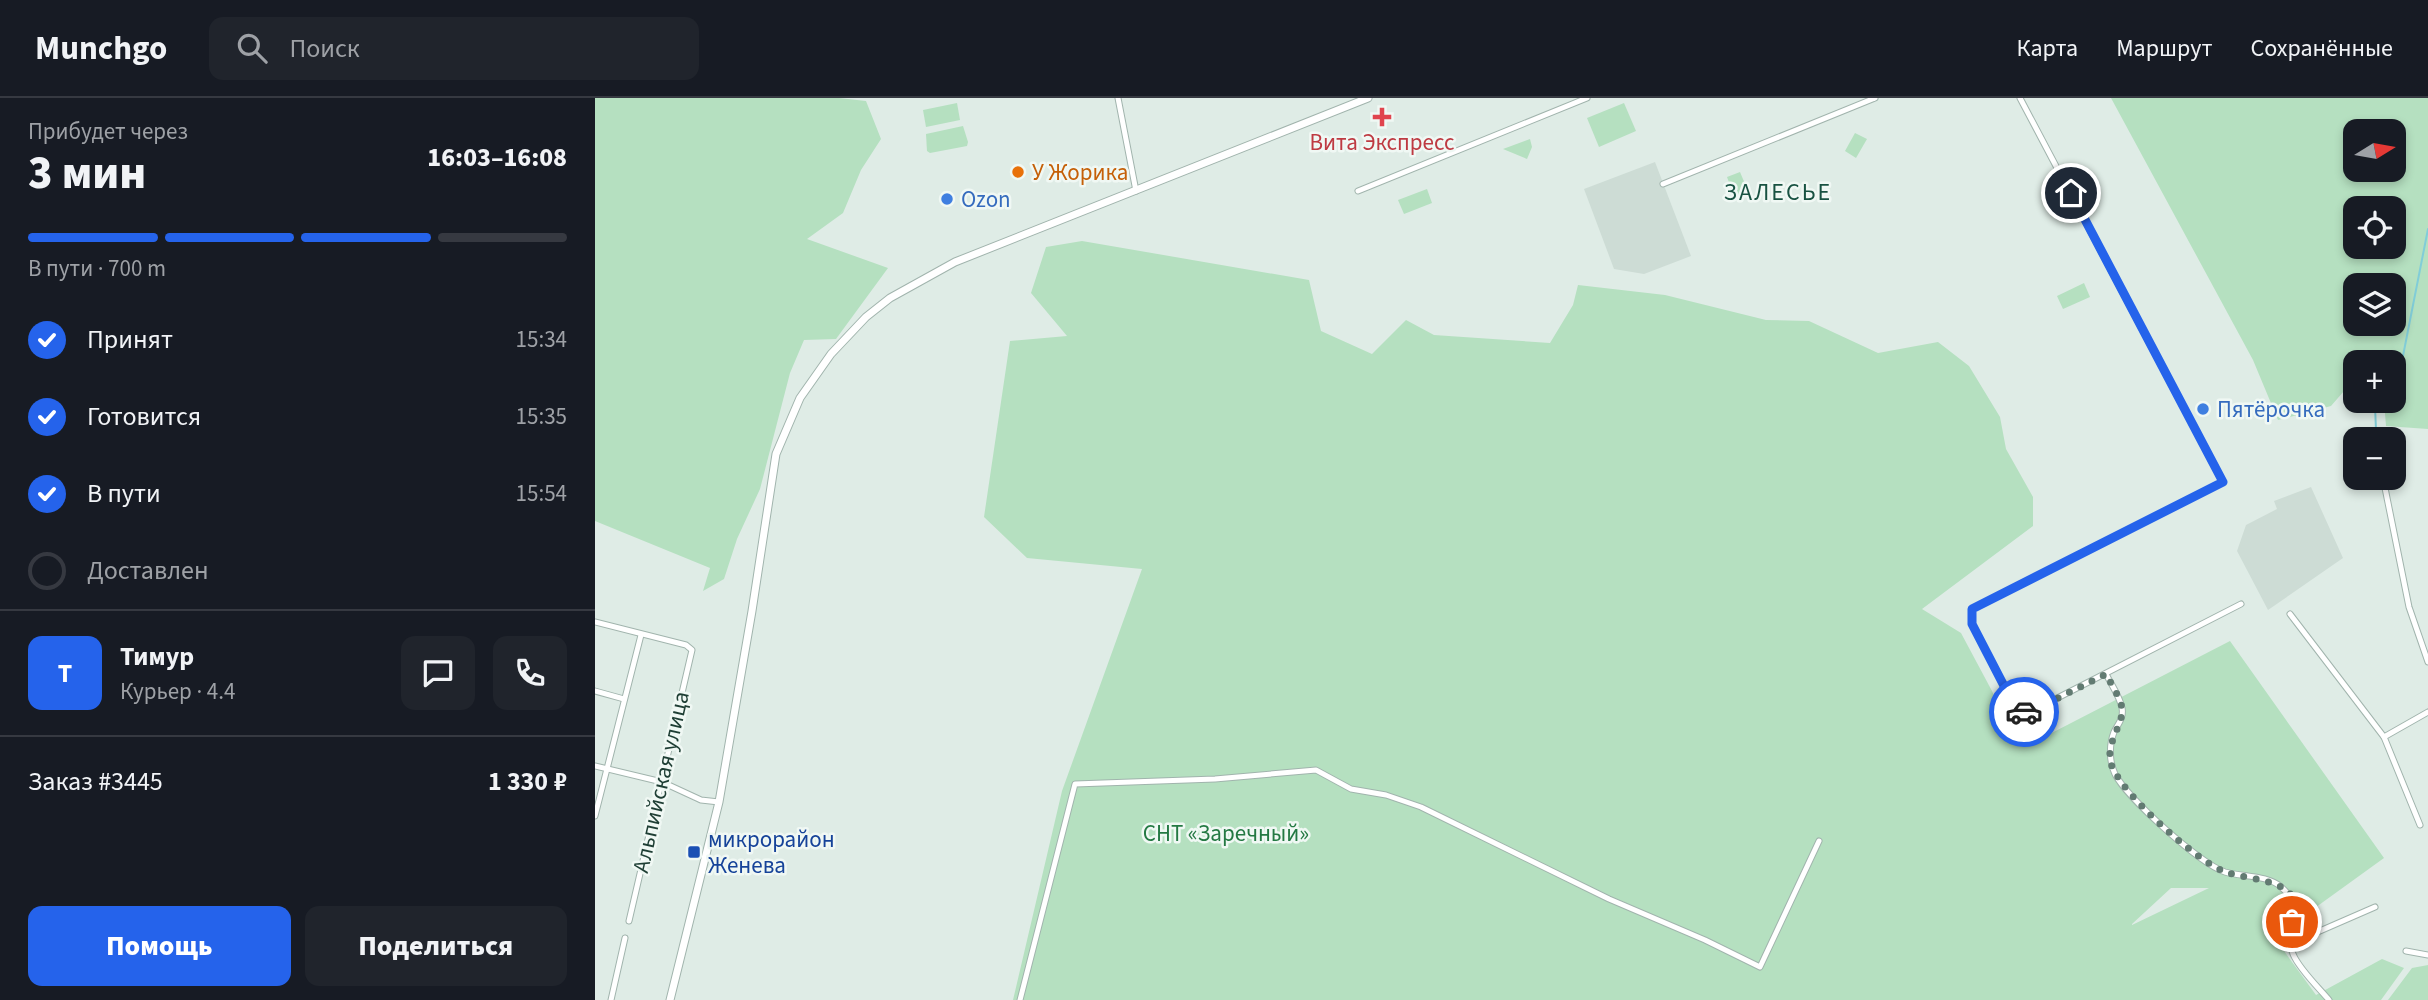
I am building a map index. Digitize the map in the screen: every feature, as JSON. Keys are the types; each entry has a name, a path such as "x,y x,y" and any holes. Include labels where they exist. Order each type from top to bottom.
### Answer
{"street":[{"path":"1118,98 1136,191"},
{"path":"670,1000 719,802 776,453 800,398 831,354 866,317 917,281 962,259 1368,98"},
{"path":"1358,191 1587,98"},
{"path":"1663,184 1875,98"},
{"path":"2020,98 2223,482 1972,609 1972,624 2017,711 2028,713 2241,604"},
{"path":"2385,490 2409,607 2428,662"},
{"path":"2290,614 2385,737 2420,825"},
{"path":"595,622 641,635 605,768 595,816"},
{"name":"Альпийская улица","path":"629,921 692,650 686,645 641,635"},
{"path":"2106,674 2122,707 2122,719 2113,735 2110,760 2116,776 2143,807 2186,846 2223,871 2280,885 2293,899 2296,912 2288,935 2293,956 2329,1000"},
{"path":"595,691 624,699"},
{"path":"2385,737 2428,712"},
{"path":"595,766 662,782 701,800 719,802"},
{"path":"1020,1000 1075,784 1215,779 1316,770 1351,789 1386,795 1421,807 1609,900 1705,940 1760,967 1819,841"},
{"path":"2290,944 2375,907"},
{"path":"611,1000 625,938"},
{"path":"2406,951 2428,955"}],"shaded area":[{"path":"1655,162 1691,256 1644,274 1614,269 1584,189"},
{"path":"2311,487 2343,558 2268,610 2237,551 2246,525 2277,509 2274,501"}],"green space":[{"path":"595,98 839,98 866,101 881,139 861,170 843,213 807,239 888,268 836,339 804,340 790,373 760,489 737,539 724,579 703,591 710,568 595,521"},
{"path":"2111,98 2428,98 2428,429 2386,426 2385,413 2406,413 2406,350 2343,350 2343,392 2331,406 2278,420 2253,360"},
{"path":"957,103 960,120 926,127 923,110"},
{"path":"1624,103 1636,131 1599,147 1587,118"},
{"path":"963,126 967,146 930,153 927,151 926,134"},
{"path":"1855,133 1867,139 1856,158 1845,151"},
{"path":"1530,139 1532,147 1527,159 1503,149"},
{"path":"1740,172 1748,191 1734,196 1727,177"},
{"path":"1427,189 1432,203 1404,214 1398,200"},
{"name":"СНТ «Заречный»","path":"1082,241 1309,280 1321,331 1372,354 1406,320 1434,335 1550,343 1573,305 1578,285 1665,295 1766,320 1809,321 1878,353 1938,342 1969,366 2000,417 2006,449 2033,497 2033,526 1922,609 1961,633 2013,737 2042,738 2230,641 2384,858 2294,923 2281,915 2284,951 2316,995 2382,959 2404,968 2381,1000 1013,1000 1062,791 1142,569 1027,558 984,517 1010,341 1067,336 1031,293 1046,247","holes":["2171,888 2209,888 2132,925"]},
{"path":"2084,283 2090,297 2063,309 2057,296"},
{"path":"2428,965 2428,1000 2388,1000 2412,968"}],"waterway":[{"path":"2404,350 2428,229"},
{"path":"2375,413 2376,427"}],"way so far":[{"path":"2024,712 2028,713 2106,674 2122,707 2122,719 2113,735 2110,760 2116,776 2143,807 2186,846 2223,871 2280,885 2293,899 2296,912 2292,922"}],"place":[{"name":"Вита Экспресс","path":"1382,117"},
{"name":"У Жорика","path":"1018,172"},
{"name":"Ozon","path":"947,199"},
{"name":"Пятёрочка","path":"2203,409"},
{"name":"микрорайон Женева","path":"694,852"}],"district":[{"name":"ЗАЛЕСЬЕ","path":"1778,192"}],"route":[{"path":"2024,712 2017,711 1972,624 1972,609 2223,482 2071,193"}]}
